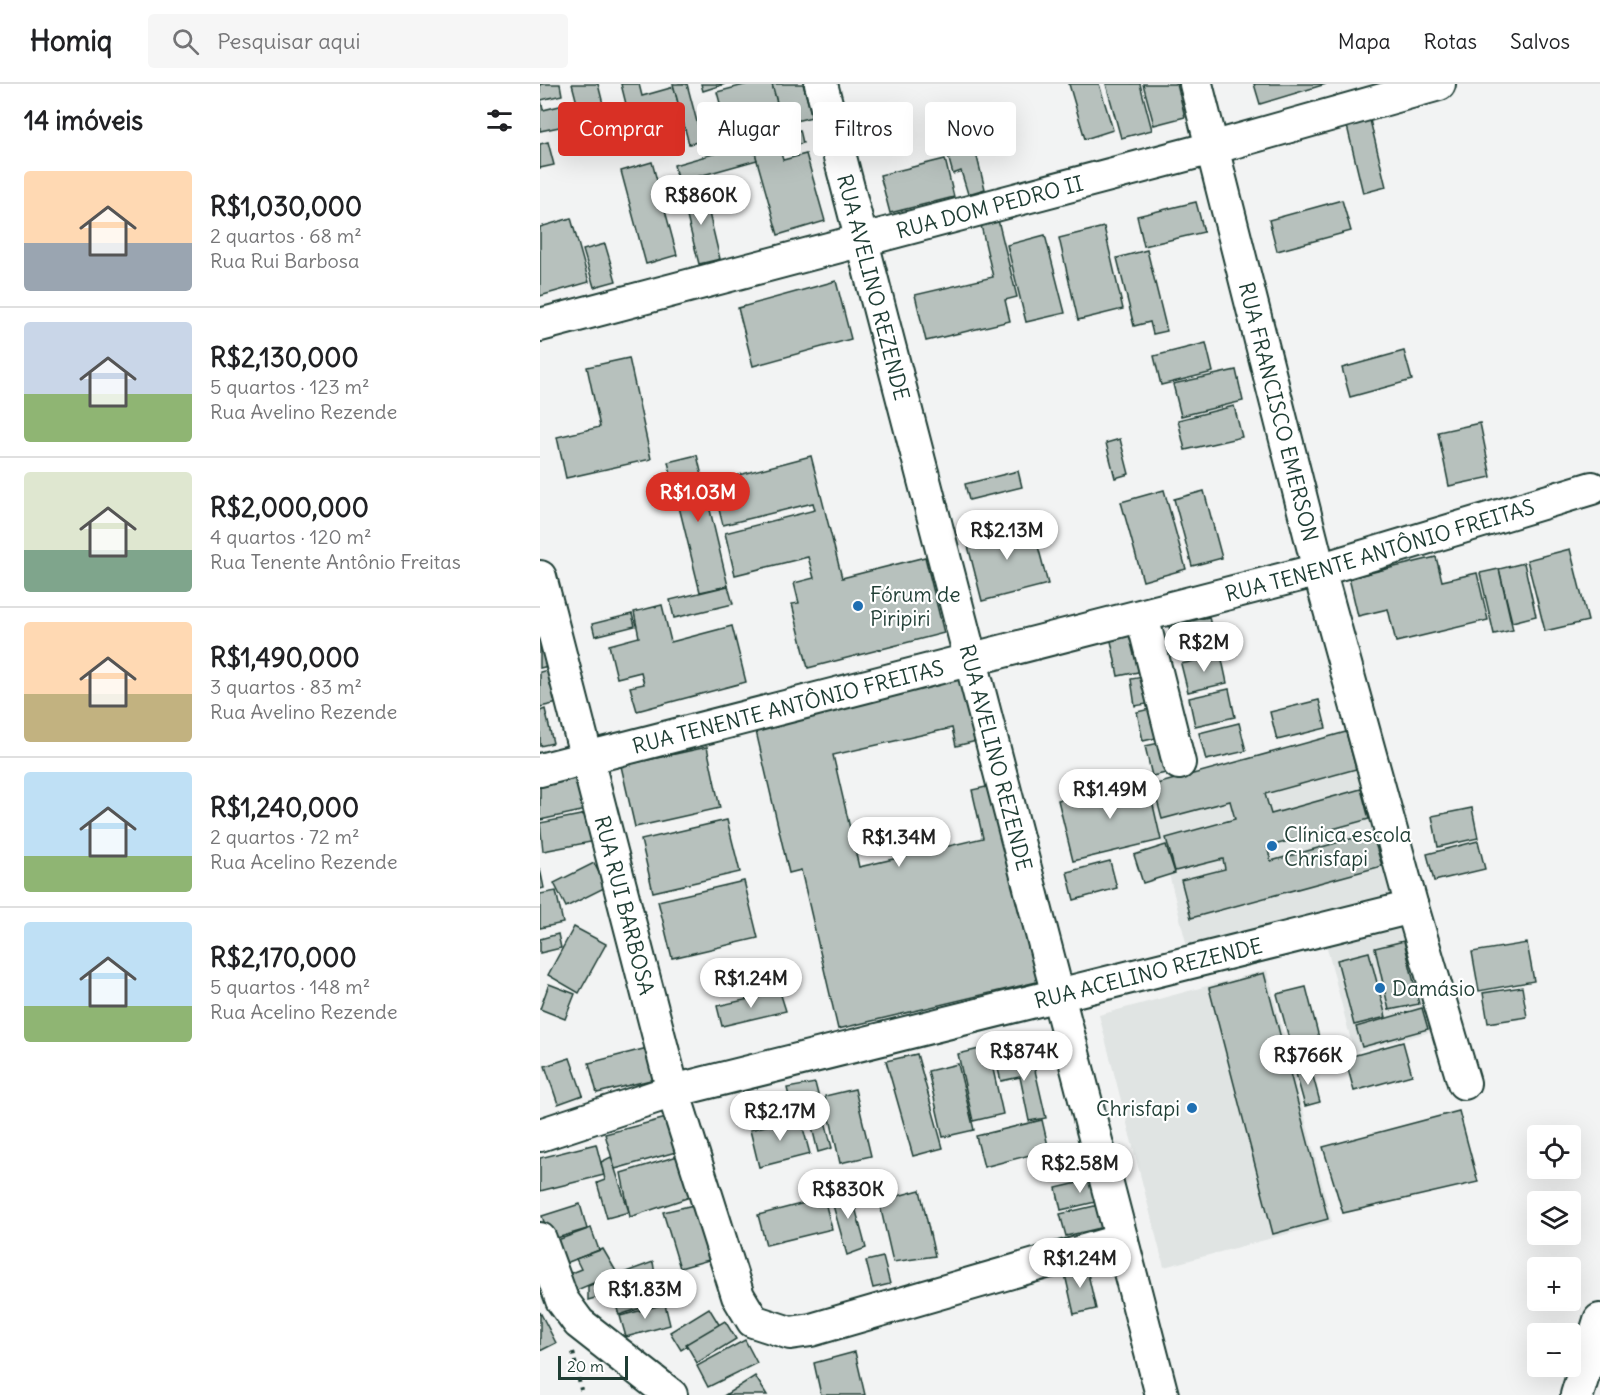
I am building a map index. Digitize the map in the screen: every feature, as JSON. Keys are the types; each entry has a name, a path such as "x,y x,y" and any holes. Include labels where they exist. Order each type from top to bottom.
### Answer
{"street":[{"name":"RUA AVELINO REZENDE","path":"821,84 972,659 1056,997 1162,1395"},
{"name":"RUA FRANCISCO EMERSON","path":"1196,84 1318,570 1412,907 1464,1083"},
{"name":"RUA DOM PEDRO II","path":"540,325 1212,148 1439,84"},
{"name":"RUA TENENTE ANTÔNIO FREITAS","path":"540,770 1318,570 1592,488"},
{"name":"RUA RUI BARBOSA","path":"540,577 673,1091 738,1296 753,1321 790,1333 1122,1240"},
{"path":"1142,616 1179,763"},
{"name":"RUA ACELINO REZENDE","path":"540,1135 673,1091 1412,907"},
{"path":"540,1239 562,1300 579,1323 670,1395"},
{"path":"1577,1395 1600,1320"}],"shaded area":[{"name":"Clínica escola Chrisfapi","path":"1354,740 1396,899 1188,951 1149,793"},
{"name":"Damásio","path":"1406,923 1435,1031 1354,1052 1326,944"},
{"path":"1267,970 1332,1222 1164,1267 1099,1015"}],"building":[{"path":"540,84 560,84 562,95 541,100 543,110 558,106 558,127 540,131"},
{"path":"572,84 598,84 602,102 577,102"},
{"path":"621,84 639,84 642,96 674,87 678,102 626,102"},
{"path":"673,84 687,84 697,122 697,142 689,144 685,129 685,102 678,102"},
{"path":"701,84 725,84 703,91"},
{"path":"748,84 772,84 777,102 720,102 717,92"},
{"path":"772,84 803,84 812,117 801,120 801,102 777,102"},
{"path":"1069,84 1099,84 1113,130 1085,139"},
{"path":"1106,84 1140,84 1152,130 1121,138"},
{"path":"1143,84 1177,84 1185,117 1154,125"},
{"path":"1254,84 1326,84 1260,104"},
{"path":"1370,120 1386,187 1363,193 1347,126"},
{"path":"548,142 554,165 540,168 540,144"},
{"path":"806,154 825,221 778,235 756,156 782,156 783,160"},
{"path":"706,156 756,156 757,160 678,182 674,165"},
{"path":"948,156 977,156 985,189 968,194 961,171 953,174"},
{"path":"945,159 954,197 890,213 880,175"},
{"path":"652,162 677,255 646,264 621,171"},
{"path":"703,188 720,259 699,264 681,193"},
{"path":"1342,200 1351,231 1277,251 1269,220"},
{"path":"1196,202 1204,232 1144,246 1137,216"},
{"path":"997,216 1017,297 1005,300 1010,321 926,341 915,295 993,277 980,221"},
{"path":"571,218 589,282 540,296 540,227"},
{"path":"1104,227 1123,309 1078,320 1059,238"},
{"path":"1045,235 1065,313 1026,322 1007,245"},
{"path":"605,244 616,281 594,287 583,250"},
{"path":"1147,250 1167,331 1153,334 1150,322 1134,326 1117,258"},
{"path":"836,281 851,339 753,366 738,308"},
{"path":"1206,343 1213,372 1161,385 1154,356"},
{"path":"1404,351 1412,380 1350,397 1342,368"},
{"path":"629,358 651,459 566,478 557,437 600,427 587,367"},
{"path":"1236,370 1243,401 1181,416 1173,384"},
{"path":"1234,406 1242,437 1185,450 1178,420"},
{"path":"1480,423 1491,477 1449,486 1438,432"},
{"path":"1120,439 1129,474 1115,478 1106,443"},
{"path":"697,455 728,586 700,592 668,462"},
{"path":"811,456 842,578 925,557 944,633 808,668 792,604 799,603 794,583 814,578 808,557 735,575 725,533 815,510 813,503 723,525 712,482"},
{"path":"1018,471 1022,487 969,500 965,484"},
{"path":"1164,490 1186,569 1143,581 1121,502"},
{"path":"1204,491 1222,558 1192,566 1174,499"},
{"path":"1031,520 1048,584 982,601 966,538"},
{"path":"1570,549 1588,621 1545,631 1527,560"},
{"path":"1436,557 1442,581 1477,573 1488,620 1396,642 1388,609 1358,616 1349,578"},
{"path":"1524,563 1536,616 1512,622 1499,569"},
{"path":"1499,569 1513,630 1494,634 1480,573"},
{"path":"728,586 733,604 674,618 670,600"},
{"path":"662,605 671,642 732,626 746,682 637,711 630,687 644,684 641,672 617,678 609,645 639,637 634,612"},
{"path":"632,614 635,626 595,636 592,624"},
{"path":"1209,617 1215,645 1175,654 1169,626"},
{"path":"1155,627 1163,667 1118,676 1110,636"},
{"path":"546,641 553,665 540,668 540,642"},
{"path":"1221,655 1227,683 1188,692 1181,664"},
{"path":"555,668 563,702 540,707 540,672"},
{"path":"1167,673 1171,700 1135,706 1131,679"},
{"path":"975,676 989,738 956,746 952,728 833,755 859,867 983,838 972,790 1000,784 1045,980 838,1029 801,870 789,873 755,727"},
{"path":"1229,689 1235,717 1195,726 1189,698"},
{"path":"1319,700 1326,728 1277,740 1270,712"},
{"path":"1171,704 1177,733 1143,741 1137,712"},
{"path":"545,709 553,743 540,746 540,711"},
{"path":"1239,723 1246,751 1206,760 1199,733"},
{"path":"1346,732 1356,769 1265,794 1271,814 1361,789 1369,819 1267,847 1271,861 1372,833 1382,866 1191,918 1181,880 1225,869 1223,859 1175,871 1166,838 1235,819 1230,801 1162,819 1153,785"},
{"path":"1183,738 1189,768 1152,776 1145,746"},
{"path":"707,747 720,808 635,827 621,766"},
{"path":"579,778 586,810 540,820 540,787"},
{"path":"1147,779 1161,840 1073,861 1058,800"},
{"path":"1472,808 1478,838 1438,847 1432,816"},
{"path":"591,813 596,841 543,851 540,823"},
{"path":"727,820 740,872 653,892 641,840"},
{"path":"1478,841 1485,869 1434,881 1427,854"},
{"path":"1166,845 1175,873 1143,883 1134,855"},
{"path":"1110,861 1117,888 1074,900 1067,872"},
{"path":"594,863 606,887 566,907 554,883"},
{"path":"540,869 544,888 540,889"},
{"path":"744,881 758,938 672,958 658,901"},
{"path":"556,891 563,923 540,928 540,894"},
{"path":"574,927 606,944 579,993 548,975"},
{"path":"558,934 561,948 540,953 540,939"},
{"path":"1404,941 1419,1004 1389,1010 1375,948"},
{"path":"1527,943 1534,981 1479,991 1472,952"},
{"path":"1369,952 1386,1017 1354,1025 1337,960"},
{"path":"1264,973 1328,1219 1273,1234 1209,988"},
{"path":"549,984 575,994 565,1019 540,1009"},
{"path":"1306,987 1324,1057 1296,1064 1277,994"},
{"path":"1522,987 1527,1017 1488,1023 1483,993"},
{"path":"780,992 786,1011 722,1026 717,1006"},
{"path":"1422,1008 1428,1029 1362,1047 1356,1027"},
{"path":"1403,1042 1412,1075 1354,1091 1345,1058"},
{"path":"655,1046 663,1077 597,1093 589,1063"},
{"path":"988,1047 1003,1114 973,1121 958,1054"},
{"path":"1031,1053 1046,1118 1029,1121 1020,1077 1001,1081 996,1061"},
{"path":"917,1054 943,1148 913,1156 886,1061"},
{"path":"570,1058 583,1095 558,1104 545,1066"},
{"path":"958,1064 974,1130 943,1137 928,1071"},
{"path":"1310,1065 1320,1102 1305,1106 1295,1070"},
{"path":"815,1083 832,1148 818,1152 808,1111 792,1109 787,1088"},
{"path":"855,1089 871,1156 840,1163 825,1096"},
{"path":"1459,1111 1478,1182 1343,1213 1323,1147"},
{"path":"674,1116 683,1150 615,1169 605,1134"},
{"path":"800,1117 810,1154 759,1167 750,1130"},
{"path":"1042,1120 1049,1150 984,1167 976,1136"},
{"path":"596,1144 604,1175 540,1191 540,1158"},
{"path":"681,1155 693,1196 630,1217 621,1173"},
{"path":"611,1157 629,1212 607,1218 597,1183 605,1180 601,1162"},
{"path":"1099,1178 1104,1200 1061,1210 1056,1188"},
{"path":"849,1185 866,1248 847,1255 829,1191"},
{"path":"920,1190 935,1256 893,1262 879,1201"},
{"path":"824,1198 832,1229 766,1245 758,1215"},
{"path":"580,1204 587,1229 550,1240 542,1216"},
{"path":"698,1204 716,1258 680,1268 663,1212"},
{"path":"1103,1204 1109,1226 1066,1236 1060,1214"},
{"path":"591,1228 599,1250 561,1265 552,1242"},
{"path":"603,1249 617,1273 570,1293 566,1275 581,1269 576,1259"},
{"path":"883,1257 890,1284 873,1288 866,1261"},
{"path":"653,1262 656,1281 588,1300 588,1286"},
{"path":"1086,1265 1096,1309 1074,1314 1064,1270"},
{"path":"656,1281 663,1301 619,1315 613,1295"},
{"path":"665,1304 670,1325 626,1337 620,1316"},
{"path":"709,1308 720,1326 681,1350 670,1332"},
{"path":"540,1312 556,1343 540,1351"},
{"path":"725,1321 736,1339 697,1363 686,1344"},
{"path":"745,1340 757,1363 708,1387 697,1366"},
{"path":"855,1352 865,1395 821,1395 814,1363"},
{"path":"755,1376 767,1395 725,1395"}],"place":[{"name":"Fórum de Piripiri","path":"858,606"},
{"name":"Clínica escola Chrisfapi","path":"1272,846"},
{"name":"Damásio","path":"1380,988"},
{"name":"Chrisfapi","path":"1192,1108"}]}
